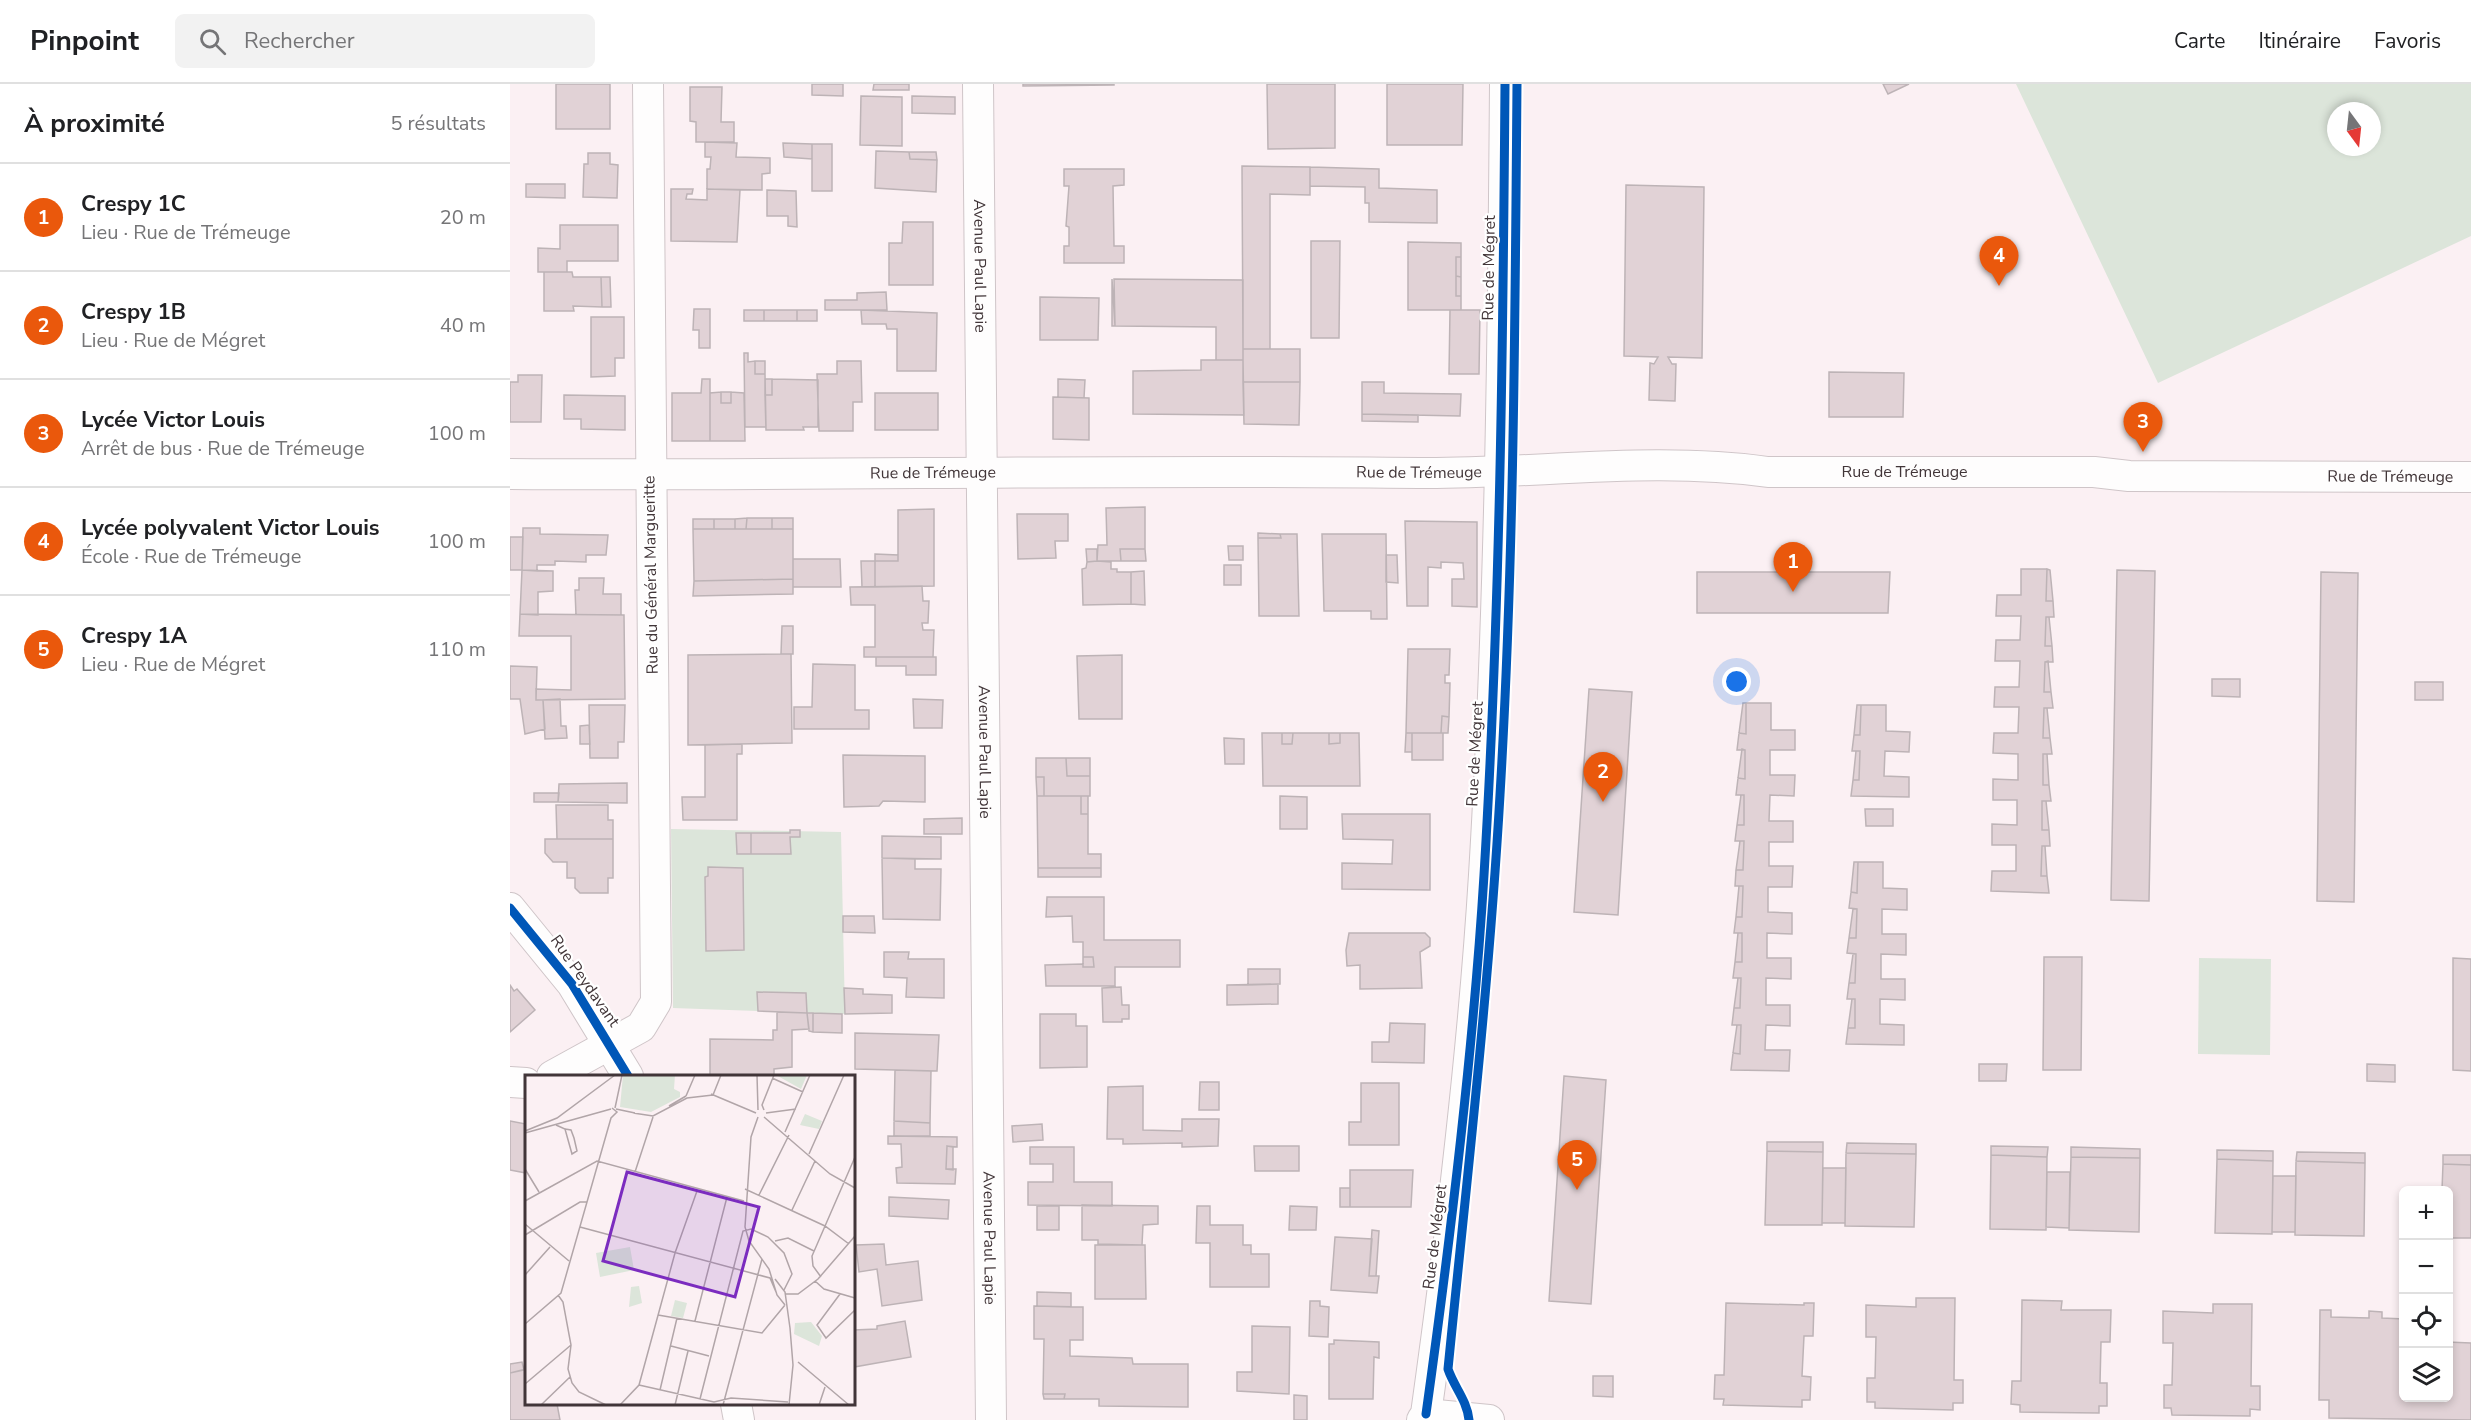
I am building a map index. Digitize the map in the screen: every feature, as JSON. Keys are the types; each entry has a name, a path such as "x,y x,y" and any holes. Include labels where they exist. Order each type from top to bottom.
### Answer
{"street":[{"name":"Rue du Général Margueritte","path":"555,1075 577,1061 611,1046 641,1027 656,1002 648,84"},
{"name":"Avenue Paul Lapie","path":"978,84 991,1420"},
{"name":"Rue de Mégret","path":"1424,1417 1457,1180 1484,877 1502,472 1505,84"},
{"name":"Rue de Trémeuge","path":"510,474 650,475 981,471 1502,472 1593,467 1740,468 1767,472 2094,472 2128,476 2471,477"},
{"name":"Rue Peydavant","path":"510,908 572,984 627,1075"},
{"path":"510,1082 525,1083"},
{"path":"736,1405 739,1420"},
{"path":"1424,1417 1489,1420"}],"shaded area":[{"path":"2016,84 2471,84 2471,236 2158,383"},
{"path":"671,829 841,832 845,1014 673,1008"},
{"path":"2199,958 2271,959 2270,1055 2198,1054"}],"building":[{"path":"556,84 610,84 610,129 556,129"},
{"path":"812,84 843,84 843,96 812,95"},
{"path":"874,84 909,84 909,90 873,90"},
{"path":"1023,84 1114,84 1114,85 1023,86"},
{"path":"1267,84 1335,84 1335,148 1268,149"},
{"path":"1387,84 1463,84 1462,145 1387,145"},
{"path":"1883,84 1909,84 1888,94"},
{"path":"690,87 722,87 721,122 734,122 734,142 696,142 696,122 690,121"},
{"path":"861,96 902,97 902,146 860,145"},
{"path":"912,96 955,97 955,114 912,113"},
{"path":"705,142 737,143 736,157 770,158 770,173 762,174 762,190 707,189 707,169 710,169 711,157 705,157"},
{"path":"783,143 812,144 812,159 784,157"},
{"path":"812,144 832,144 832,191 812,191"},
{"path":"876,151 909,152 910,159 937,160 936,192 875,188"},
{"path":"909,152 936,152 937,160 910,159"},
{"path":"588,153 610,153 610,164 618,165 617,198 583,197 584,164 588,164"},
{"path":"1242,166 1310,167 1310,195 1270,194 1270,349 1243,349"},
{"path":"1310,167 1379,169 1379,188 1437,190 1437,223 1369,222 1369,203 1365,203 1365,187 1310,186"},
{"path":"1064,169 1124,169 1124,185 1113,186 1114,246 1124,246 1124,263 1064,263 1064,246 1069,246 1069,227 1066,226 1069,186 1064,186"},
{"path":"526,184 565,184 565,198 526,197"},
{"path":"1626,185 1704,187 1702,358 1668,357 1672,364 1676,364 1675,401 1649,400 1650,363 1654,364 1658,357 1624,356"},
{"path":"671,189 693,189 692,194 687,194 686,199 707,200 707,189 740,190 737,242 671,241"},
{"path":"767,190 796,191 797,227 788,226 788,216 767,216"},
{"path":"903,222 933,222 933,285 889,285 889,243 902,243"},
{"path":"560,225 618,225 618,261 567,261 567,272 538,272 538,248 560,249"},
{"path":"1311,241 1340,241 1339,338 1311,338"},
{"path":"1408,242 1461,243 1461,257 1456,257 1456,296 1461,296 1461,310 1408,310"},
{"path":"1456,257 1461,257 1461,277 1456,276"},
{"path":"544,272 572,272 573,277 601,277 602,307 573,306 574,311 544,311"},
{"path":"1456,276 1461,277 1461,296 1456,296"},
{"path":"601,277 610,277 611,307 602,307"},
{"path":"1112,279 1115,326 1112,326"},
{"path":"1114,279 1243,280 1243,360 1216,360 1216,327 1115,326"},
{"path":"886,292 887,310 825,310 825,300 857,300 857,293"},
{"path":"1040,297 1099,298 1098,340 1040,340"},
{"path":"694,309 710,309 710,348 699,348 699,330 693,330"},
{"path":"744,310 764,310 764,321 744,321"},
{"path":"764,310 797,310 797,321 764,321"},
{"path":"797,310 817,310 817,321 797,321"},
{"path":"861,310 937,313 936,371 897,371 897,329 887,329 886,324 862,324"},
{"path":"1450,310 1480,310 1479,374 1449,374"},
{"path":"591,317 624,317 624,358 615,358 615,376 591,377"},
{"path":"1243,349 1300,349 1300,382 1243,382"},
{"path":"744,353 748,353 748,362 755,361 755,374 765,374 766,427 745,427"},
{"path":"1201,360 1243,360 1244,415 1133,414 1133,371 1201,370"},
{"path":"755,361 765,361 765,374 755,374"},
{"path":"837,361 861,361 862,402 853,402 853,431 819,431 817,374 837,374"},
{"path":"1829,372 1904,373 1903,417 1829,417"},
{"path":"518,375 542,375 541,422 510,422 510,382 518,382"},
{"path":"702,379 710,379 710,441 672,441 672,393 701,393"},
{"path":"765,379 772,379 772,395 765,395"},
{"path":"772,379 818,380 818,427 803,427 804,430 766,430 765,395 772,395"},
{"path":"1058,379 1085,380 1084,398 1058,397"},
{"path":"1243,382 1300,382 1299,425 1244,424"},
{"path":"1362,382 1384,382 1384,393 1461,394 1460,416 1362,414"},
{"path":"721,392 731,392 731,403 721,403"},
{"path":"721,392 721,403 731,403 731,392 744,393 745,441 710,441 710,393"},
{"path":"875,393 938,393 938,430 875,430"},
{"path":"564,395 625,396 625,430 581,429 581,419 564,419"},
{"path":"1053,397 1089,398 1089,440 1053,439"},
{"path":"1362,414 1418,415 1418,422 1362,421"},
{"path":"1145,507 1145,549 1120,549 1121,561 1097,561 1098,545 1107,545 1106,508"},
{"path":"934,509 934,586 875,587 875,561 898,561 898,510"},
{"path":"1017,514 1068,514 1068,541 1055,541 1056,558 1018,559"},
{"path":"747,518 746,529 735,529 735,519"},
{"path":"747,518 772,518 772,529 746,529"},
{"path":"772,518 793,518 793,529 772,529"},
{"path":"693,519 714,519 714,529 693,529"},
{"path":"714,519 735,519 735,529 714,529"},
{"path":"1405,521 1477,522 1477,607 1452,606 1452,579 1464,579 1463,563 1441,562 1441,568 1428,567 1428,606 1407,606"},
{"path":"523,528 540,528 540,534 608,535 606,555 586,555 586,562 555,561 555,565 537,565 537,571 522,570"},
{"path":"693,529 793,529 793,579 694,581"},
{"path":"1258,533 1280,534 1281,538 1258,538"},
{"path":"1280,534 1297,534 1299,616 1259,616 1258,538 1281,538"},
{"path":"1322,534 1386,534 1387,619 1371,619 1371,611 1324,611"},
{"path":"510,537 523,537 522,570 510,570"},
{"path":"1228,546 1243,546 1243,560 1229,560"},
{"path":"1086,549 1097,549 1097,561 1087,562"},
{"path":"1120,549 1145,549 1146,561 1121,561"},
{"path":"875,554 898,555 898,561 875,561"},
{"path":"1386,555 1397,555 1398,583 1386,582"},
{"path":"793,559 840,559 841,587 793,587"},
{"path":"861,561 875,561 875,587 862,587"},
{"path":"1087,562 1111,562 1111,569 1117,569 1117,572 1131,572 1131,604 1083,605 1082,569 1086,568"},
{"path":"1224,565 1241,565 1241,585 1224,585"},
{"path":"2021,569 2047,569 2046,601 2053,601 2054,617 2046,617 2045,646 2052,646 2053,662 2045,662 2044,692 2051,692 2053,708 2044,708 2043,738 2050,738 2052,754 2043,754 2043,785 2049,785 2051,801 2042,801 2042,830 2049,830 2050,846 2042,846 2041,876 2047,876 2049,893 1991,891 1992,871 2016,871 2016,845 1992,845 1992,824 2017,825 2017,800 1993,800 1993,779 2018,780 2018,754 1993,753 1994,733 2018,733 2019,707 1994,707 1995,687 2019,687 2020,661 1995,661 1996,640 2020,640 2021,616 1996,616 1997,595 2021,595"},
{"path":"2047,569 2050,570 2053,601 2046,601"},
{"path":"522,570 553,571 553,591 538,592 538,615 520,614"},
{"path":"2117,570 2155,571 2149,901 2111,900"},
{"path":"1144,571 1145,605 1131,604 1131,572"},
{"path":"1697,572 1890,572 1888,613 1697,613"},
{"path":"2321,572 2358,573 2354,902 2317,901"},
{"path":"579,578 604,578 603,594 621,594 621,615 576,615 575,590 579,590"},
{"path":"793,579 793,594 693,596 694,581"},
{"path":"922,586 923,601 929,601 928,623 922,623 923,630 934,630 933,657 864,657 864,647 875,647 875,605 851,605 850,587"},
{"path":"520,614 624,615 625,699 536,700 536,689 571,690 571,636 519,636"},
{"path":"2046,617 2049,617 2052,646 2045,646"},
{"path":"782,626 793,626 793,654 781,654"},
{"path":"1408,649 1450,649 1449,675 1445,675 1445,683 1450,683 1449,717 1442,716 1441,733 1406,733"},
{"path":"791,654 792,743 688,745 688,655"},
{"path":"1122,655 1122,719 1079,719 1077,656"},
{"path":"876,657 936,657 936,675 906,675 906,666 876,666"},
{"path":"2048,661 2051,692 2044,692 2045,662"},
{"path":"813,664 855,665 855,710 869,710 869,729 794,729 794,707 812,707"},
{"path":"510,666 537,667 536,700 543,700 545,729 525,734 520,699 510,699"},
{"path":"2212,679 2240,679 2240,697 2212,696"},
{"path":"2415,682 2443,682 2443,700 2415,700"},
{"path":"1589,689 1632,692 1618,915 1574,912"},
{"path":"560,699 561,726 566,726 567,738 545,739 543,700"},
{"path":"913,699 943,700 942,728 914,728"},
{"path":"1743,703 1746,703 1746,734 1739,733"},
{"path":"1746,703 1771,703 1771,730 1795,730 1795,750 1770,750 1770,775 1795,775 1794,796 1770,795 1769,821 1793,821 1793,842 1769,842 1769,866 1793,866 1792,887 1768,887 1768,912 1792,913 1792,934 1767,933 1767,958 1791,958 1791,979 1766,978 1766,1005 1790,1005 1790,1026 1766,1025 1765,1050 1790,1050 1789,1071 1731,1070 1733,1053 1740,1054 1741,1025 1732,1025 1734,1008 1740,1008 1741,978 1733,978 1735,962 1742,962 1742,933 1734,933 1736,917 1742,917 1743,886 1735,886 1736,870 1743,870 1744,841 1735,841 1737,825 1744,825 1744,795 1736,795 1738,778 1745,779 1745,750 1737,750 1739,733 1746,734"},
{"path":"589,705 625,705 624,742 618,742 618,758 590,758"},
{"path":"1857,705 1861,705 1860,735 1854,735"},
{"path":"1861,705 1886,705 1886,731 1910,732 1909,752 1885,751 1884,776 1909,777 1909,797 1851,796 1853,780 1859,780 1860,751 1852,751 1854,735 1860,735"},
{"path":"2044,708 2047,708 2050,738 2043,738"},
{"path":"1442,716 1449,717 1448,733 1441,733"},
{"path":"589,725 590,744 580,744 580,726"},
{"path":"1262,733 1282,733 1282,744 1292,744 1293,733 1329,733 1329,744 1340,743 1340,733 1359,733 1360,786 1263,786"},
{"path":"1282,733 1293,733 1292,744 1282,744"},
{"path":"1329,733 1340,733 1340,743 1329,744"},
{"path":"1406,733 1412,733 1412,752 1405,752"},
{"path":"1412,733 1443,733 1443,760 1412,760"},
{"path":"1224,738 1244,739 1244,764 1225,764"},
{"path":"742,744 742,754 737,754 737,820 683,820 682,797 705,797 705,745"},
{"path":"1742,749 1745,750 1745,779 1738,778"},
{"path":"1856,751 1860,751 1859,780 1853,780"},
{"path":"2043,754 2047,754 2049,785 2043,785"},
{"path":"843,755 925,756 925,802 883,801 879,806 844,807"},
{"path":"1036,758 1066,758 1067,776 1090,776 1090,796 1044,796 1044,777 1036,777"},
{"path":"1066,758 1090,758 1090,776 1067,776"},
{"path":"1036,777 1044,777 1044,796 1037,796"},
{"path":"627,783 627,803 558,802 559,784"},
{"path":"534,793 559,793 558,802 534,802"},
{"path":"1741,795 1744,795 1744,825 1737,825"},
{"path":"1037,796 1081,796 1081,814 1088,814 1088,854 1101,854 1101,868 1038,868"},
{"path":"1081,796 1088,796 1088,814 1081,814"},
{"path":"1280,796 1307,797 1307,829 1280,829"},
{"path":"2042,801 2046,801 2049,830 2042,830"},
{"path":"556,805 608,805 608,820 613,820 613,839 557,839"},
{"path":"1865,809 1893,809 1893,826 1866,826"},
{"path":"1342,814 1430,814 1430,890 1342,889 1342,863 1392,864 1393,840 1343,839"},
{"path":"962,818 962,834 924,834 924,819"},
{"path":"790,830 800,830 800,837 790,837 791,854 751,854 751,833 790,833"},
{"path":"736,833 751,833 751,854 737,854"},
{"path":"882,836 941,837 941,859 882,858"},
{"path":"545,839 613,839 613,878 608,878 608,893 580,893 575,888 575,878 567,878 567,862 553,862 545,853"},
{"path":"1740,841 1744,841 1743,870 1736,870"},
{"path":"2042,846 2045,846 2047,876 2041,876"},
{"path":"882,858 915,859 915,869 941,869 940,920 883,919"},
{"path":"1854,862 1858,862 1857,893 1851,892"},
{"path":"1858,862 1883,862 1883,888 1907,889 1907,910 1882,909 1882,934 1906,934 1906,955 1881,954 1881,979 1905,979 1905,1000 1880,999 1880,1024 1904,1025 1904,1045 1846,1044 1848,1028 1855,1028 1855,999 1847,999 1849,983 1855,983 1856,954 1847,953 1849,938 1856,938 1857,909 1849,908 1851,892 1857,893"},
{"path":"708,867 743,868 744,950 706,951 705,877 708,876"},
{"path":"1038,868 1101,868 1101,877 1038,877"},
{"path":"1739,886 1743,886 1742,917 1736,917"},
{"path":"1047,897 1104,897 1104,940 1180,940 1180,967 1115,967 1115,986 1046,986 1045,965 1083,964 1083,967 1094,967 1093,957 1083,957 1083,942 1073,942 1072,916 1046,917"},
{"path":"1853,909 1857,909 1856,938 1849,938"},
{"path":"843,916 874,916 875,933 843,932"},
{"path":"1349,933 1425,933 1430,938 1430,946 1420,952 1422,988 1360,989 1360,965 1347,966 1346,950"},
{"path":"1738,933 1742,933 1742,962 1735,962"},
{"path":"884,952 909,952 908,959 944,959 944,998 906,997 907,978 884,977"},
{"path":"1853,954 1856,954 1855,983 1849,983"},
{"path":"1083,957 1093,957 1094,967 1083,967"},
{"path":"2044,957 2082,957 2081,1070 2043,1070"},
{"path":"2453,958 2471,959 2471,1071 2453,1070"},
{"path":"1248,969 1280,969 1280,984 1248,985"},
{"path":"1738,978 1741,978 1740,1008 1734,1008"},
{"path":"1278,984 1278,1004 1227,1005 1227,985"},
{"path":"510,985 514,991 517,989 535,1010 510,1032"},
{"path":"1121,987 1122,1005 1129,1005 1129,1019 1122,1019 1122,1022 1103,1022 1102,988"},
{"path":"844,988 863,989 863,994 892,995 892,1013 845,1014"},
{"path":"757,992 806,993 807,1013 758,1011"},
{"path":"1852,999 1855,999 1855,1028 1848,1028"},
{"path":"777,1012 807,1013 809,1029 792,1030 792,1067 774,1069 774,1075 710,1075 710,1039 773,1040 773,1030 777,1030"},
{"path":"807,1013 813,1013 813,1032 809,1031"},
{"path":"813,1013 842,1014 842,1033 813,1032"},
{"path":"1040,1014 1076,1014 1076,1026 1087,1026 1087,1067 1040,1068"},
{"path":"1390,1023 1425,1024 1424,1063 1372,1062 1372,1042 1389,1042"},
{"path":"1737,1025 1741,1025 1740,1054 1733,1053"},
{"path":"855,1033 939,1035 937,1071 855,1069"},
{"path":"1979,1064 2007,1064 2006,1081 1979,1081"},
{"path":"2367,1064 2395,1065 2395,1082 2367,1081"},
{"path":"895,1070 931,1071 930,1123 894,1121"},
{"path":"1564,1076 1606,1080 1591,1304 1549,1301"},
{"path":"1200,1082 1219,1082 1219,1110 1199,1110"},
{"path":"1361,1083 1399,1083 1399,1145 1349,1145 1349,1122 1361,1122"},
{"path":"1143,1086 1143,1130 1182,1131 1182,1119 1219,1119 1218,1146 1182,1147 1182,1143 1123,1144 1123,1139 1107,1139 1108,1087"},
{"path":"510,1121 525,1124 525,1173 510,1170"},
{"path":"894,1121 930,1123 930,1136 894,1136"},
{"path":"1042,1124 1043,1140 1013,1142 1012,1126"},
{"path":"888,1136 957,1137 957,1147 947,1146 946,1169 956,1169 955,1184 897,1183 896,1168 902,1167 901,1144 888,1144"},
{"path":"1767,1142 1823,1142 1823,1152 1767,1151"},
{"path":"1847,1143 1916,1144 1916,1154 1846,1153"},
{"path":"947,1146 953,1147 953,1170 946,1169"},
{"path":"1254,1146 1299,1146 1299,1171 1255,1171"},
{"path":"1991,1146 2048,1147 2047,1157 1991,1155"},
{"path":"1030,1147 1074,1147 1074,1182 1112,1182 1112,1206 1028,1205 1028,1182 1053,1182 1053,1164 1030,1164"},
{"path":"2071,1147 2140,1149 2140,1158 2071,1157"},
{"path":"2217,1150 2273,1151 2273,1161 2217,1159"},
{"path":"1767,1151 1823,1152 1822,1225 1765,1225"},
{"path":"2297,1152 2365,1153 2365,1163 2296,1161"},
{"path":"1846,1153 1916,1154 1914,1227 1845,1226"},
{"path":"1991,1155 2047,1157 2046,1230 1990,1229"},
{"path":"2443,1155 2471,1155 2471,1165 2443,1164"},
{"path":"2071,1157 2140,1158 2139,1232 2069,1230"},
{"path":"2217,1159 2273,1161 2272,1234 2215,1233"},
{"path":"2296,1161 2365,1163 2364,1236 2295,1235"},
{"path":"2443,1164 2471,1165 2471,1238 2453,1238 2453,1186 2442,1186"},
{"path":"1823,1168 1846,1168 1845,1223 1822,1223"},
{"path":"1350,1170 1413,1170 1411,1207 1350,1207"},
{"path":"2047,1172 2070,1172 2069,1228 2046,1227"},
{"path":"2273,1176 2296,1176 2295,1232 2272,1232"},
{"path":"1340,1188 1350,1188 1350,1207 1340,1207"},
{"path":"889,1197 949,1200 948,1219 889,1216"},
{"path":"1082,1205 1158,1206 1158,1224 1143,1225 1142,1245 1098,1244 1098,1240 1082,1240"},
{"path":"1037,1206 1059,1206 1059,1230 1037,1230"},
{"path":"1197,1206 1210,1206 1210,1225 1243,1225 1243,1245 1251,1245 1251,1254 1269,1254 1269,1287 1210,1287 1210,1243 1196,1243"},
{"path":"1290,1206 1317,1207 1316,1230 1289,1230"},
{"path":"1372,1230 1379,1231 1376,1276 1369,1276"},
{"path":"1335,1237 1372,1239 1369,1276 1379,1276 1377,1293 1331,1290"},
{"path":"884,1244 886,1265 918,1261 922,1300 882,1306 877,1269 859,1272 856,1245"},
{"path":"1095,1245 1145,1245 1146,1299 1095,1299"},
{"path":"1037,1292 1071,1293 1071,1307 1037,1306"},
{"path":"1916,1298 1955,1298 1954,1380 1963,1380 1963,1403 1953,1403 1953,1410 1875,1408 1875,1402 1867,1402 1867,1378 1875,1378 1876,1337 1866,1337 1866,1305 1916,1307"},
{"path":"2022,1300 2062,1301 2061,1310 2111,1310 2110,1342 2101,1342 2100,1383 2107,1383 2107,1406 2099,1406 2099,1413 2020,1412 2020,1405 2011,1404 2012,1381 2021,1381"},
{"path":"1310,1301 1320,1301 1320,1306 1329,1307 1328,1337 1309,1336"},
{"path":"1726,1303 1804,1305 1804,1303 1814,1303 1813,1336 1804,1336 1802,1376 1811,1377 1810,1400 1802,1400 1802,1407 1723,1405 1724,1399 1714,1399 1715,1375 1724,1375"},
{"path":"2213,1304 2252,1304 2251,1386 2260,1386 2260,1410 2250,1409 2250,1416 2172,1415 2171,1408 2164,1408 2164,1385 2172,1385 2173,1343 2163,1343 2163,1311 2213,1313"},
{"path":"1034,1306 1083,1307 1083,1340 1070,1340 1070,1356 1132,1358 1133,1364 1188,1364 1188,1407 1099,1406 1099,1399 1064,1399 1065,1394 1043,1394 1044,1339 1034,1339"},
{"path":"2320,1310 2331,1310 2331,1317 2369,1318 2369,1311 2382,1312 2382,1318 2399,1319 2399,1402 2453,1402 2453,1342 2471,1343 2471,1420 2329,1418 2329,1400 2319,1400"},
{"path":"905,1321 911,1357 855,1367 855,1330 877,1329 877,1326"},
{"path":"1252,1326 1290,1327 1289,1394 1237,1391 1237,1372 1252,1372"},
{"path":"1334,1340 1379,1342 1379,1358 1374,1357 1373,1399 1329,1399 1329,1344 1334,1344"},
{"path":"522,1362 524,1370 510,1373 510,1364"},
{"path":"525,1369 525,1405 557,1405 560,1420 510,1420 510,1373"},
{"path":"1593,1376 1613,1376 1613,1397 1593,1396"},
{"path":"1043,1394 1065,1394 1064,1399 1044,1399"},
{"path":"1294,1395 1307,1396 1307,1420 1294,1420"}],"cycle path":[{"path":"1426,1414 1460,1145 1474,1010 1484,875 1497,578 1502,381 1505,84"},
{"path":"1469,1420 1466,1406 1448,1369 1484,1011 1505,706 1511,528 1517,84"},
{"path":"510,908 572,984 627,1075"}],"place":[{"name":"Lycée polyvalent Victor Louis","path":"1999,286"},
{"name":"Lycée Victor Louis","path":"2143,452"},
{"name":"Crespy 1C","path":"1793,592"},
{"name":"Crespy 1B","path":"1603,802"},
{"name":"Crespy 1A","path":"1577,1190"}]}
